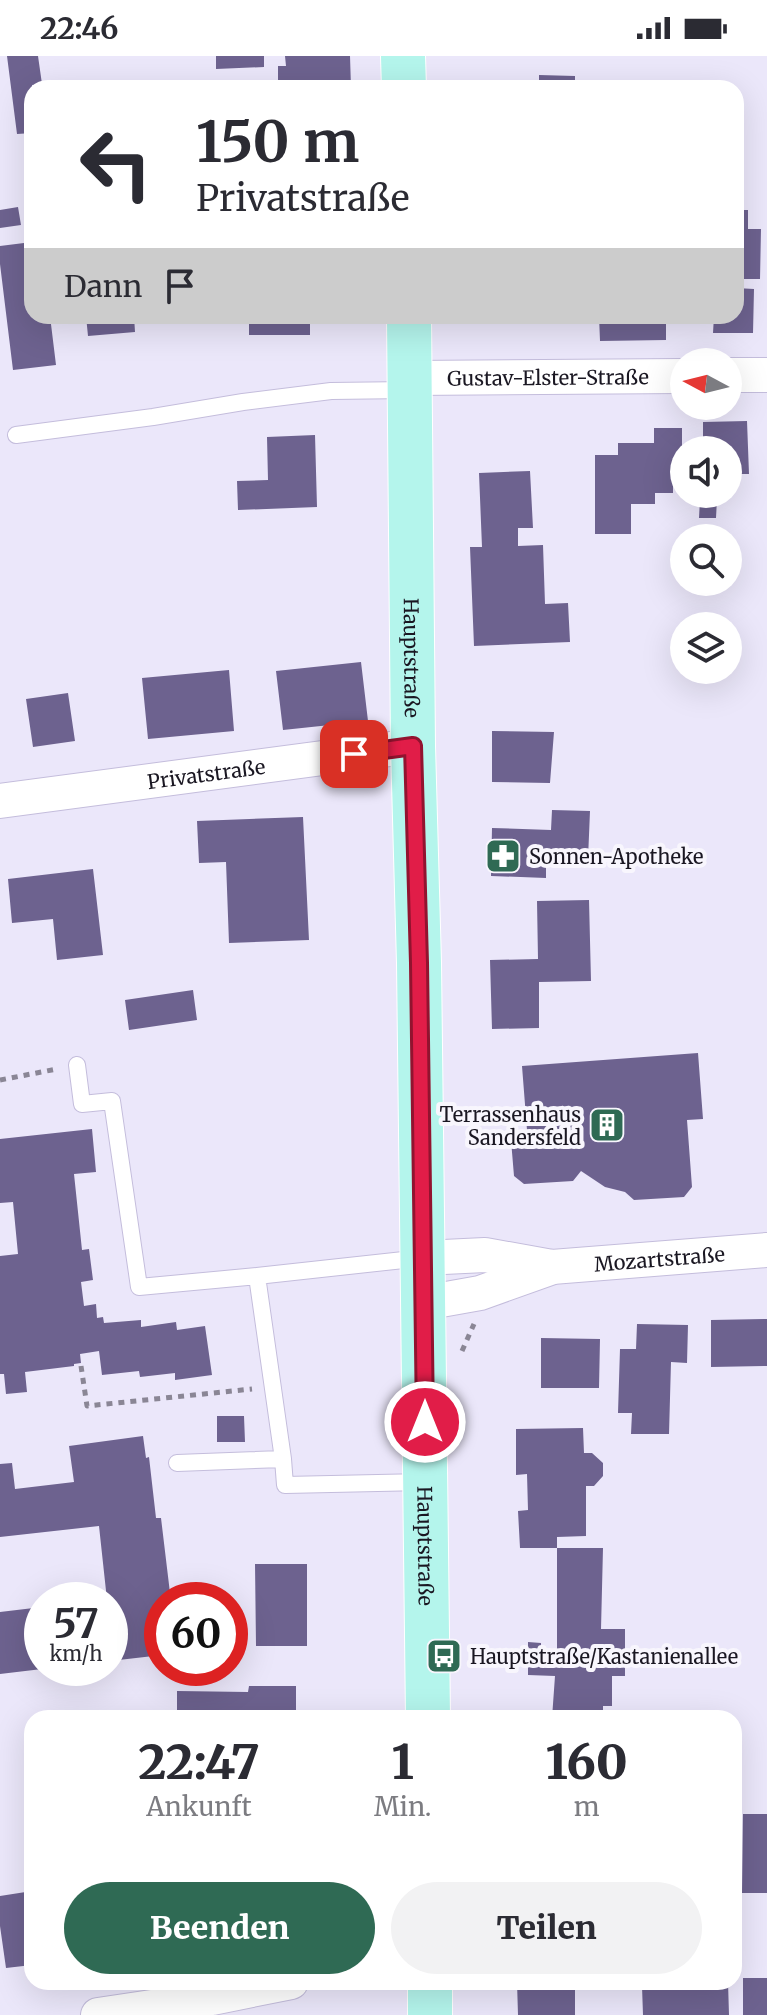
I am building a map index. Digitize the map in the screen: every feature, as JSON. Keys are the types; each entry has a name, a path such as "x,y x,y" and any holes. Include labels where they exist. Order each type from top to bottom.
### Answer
{"main road":[{"path":"403,56 404,80"},
{"name":"Hauptstraße","path":"409,324 428,1710"},
{"path":"430,1990 430,2015"}],"street":[{"path":"742,375 767,375"},
{"name":"Gustav-Elster-Straße","path":"410,384 670,376"},
{"name":"Privatstraße","path":"0,801 413,746"},
{"name":"Mozartstraße","path":"423,1258 485,1255 552,1267 767,1250"},
{"name":"Mozartstraße","path":"424,1303 480,1293 552,1267"},
{"path":"98,2015 211,1990"}],"lane":[{"path":"16,435 243,402 410,384"},
{"path":"77,1065 82,1104 112,1101 139,1287 423,1258"},
{"path":"257,1276 285,1485 426,1482"},
{"path":"177,1463 283,1459"}],"path":[{"path":"0,1080 77,1065"},
{"path":"81,1366 87,1406 273,1387"}],"building":[{"path":"7,56 38,56 41,80 24,80 24,134 17,134"},
{"path":"216,56 264,56 264,67 216,69"},
{"path":"285,56 350,56 351,80 278,80 278,66 286,66"},
{"path":"539,75 575,76 575,80 539,80"},
{"path":"18,207 21,225 0,228 0,210"},
{"path":"744,210 748,210 748,229 761,229 760,279 744,279"},
{"path":"24,243 24,324 51,324 56,365 13,370 0,246"},
{"path":"744,288 754,289 753,333 713,333 714,324 744,324"},
{"path":"87,324 134,324 135,332 88,336"},
{"path":"249,324 310,324 310,335 249,335"},
{"path":"599,324 666,324 666,340 600,341"},
{"path":"747,421 749,474 742,474 742,436 703,436 703,422"},
{"path":"654,428 682,428 682,436 670,436 670,493 655,493 655,504 631,504 631,534 595,534 595,455 618,455 618,443 654,443"},
{"path":"315,435 317,507 238,510 237,481 268,480 267,437"},
{"path":"530,471 533,528 518,528 518,546 543,545 545,604 568,603 570,642 474,646 470,547 482,547 479,473"},
{"path":"700,508 717,508 716,518 699,518"},
{"path":"361,662 368,721 283,730 276,671"},
{"path":"229,670 234,731 148,739 142,678"},
{"path":"68,693 75,741 33,747 26,699"},
{"path":"492,731 554,732 550,783 492,782"},
{"path":"552,810 590,811 588,859 546,858 546,878 491,876 492,828 551,830"},
{"path":"303,817 309,940 229,943 226,862 199,863 197,821"},
{"path":"93,869 103,955 57,960 53,919 12,923 8,879"},
{"path":"589,900 591,981 539,982 539,1028 492,1029 490,960 538,959 537,901"},
{"path":"193,990 197,1020 129,1030 125,1000"},
{"name":"Terrassenhaus Sandersfeld","path":"698,1053 703,1119 687,1120 692,1187 684,1197 634,1200 625,1192 605,1187 581,1171 573,1181 524,1184 514,1176 511,1140 520,1130 527,1130 522,1066"},
{"path":"92,1129 96,1172 74,1174 82,1250 89,1249 93,1280 81,1282 84,1306 96,1304 97,1318 103,1317 104,1323 141,1320 141,1327 176,1322 177,1330 205,1326 212,1375 175,1380 175,1373 140,1377 139,1371 102,1375 99,1351 80,1354 81,1363 74,1366 25,1372 27,1392 6,1394 4,1374 0,1374 0,1256 18,1254 13,1202 0,1203 0,1139"},
{"path":"767,1319 767,1366 711,1367 711,1320"},
{"path":"637,1324 688,1325 687,1363 671,1362 669,1434 631,1434 632,1413 618,1413 620,1349 636,1349"},
{"path":"541,1338 600,1339 599,1388 541,1388"},
{"path":"217,1416 244,1416 245,1442 217,1442"},
{"path":"583,1428 584,1453 592,1453 603,1463 603,1476 594,1486 586,1486 586,1536 557,1537 557,1548 520,1548 518,1511 528,1510 527,1474 516,1475 516,1429"},
{"path":"143,1436 146,1458 149,1457 156,1518 161,1518 169,1582 144,1582 144,1657 128,1659 128,1582 105,1582 99,1526 0,1537 0,1464 12,1463 15,1489 74,1482 69,1446"},
{"path":"557,1548 603,1548 601,1629 625,1629 625,1676 612,1676 612,1706 603,1706 603,1710 553,1710 555,1676 528,1675 528,1642 541,1643 541,1649 557,1649"},
{"path":"255,1564 307,1564 307,1646 256,1646"},
{"path":"24,1609 24,1671 0,1674 0,1612"},
{"path":"249,1686 296,1686 296,1710 177,1710 177,1691 248,1692"},
{"path":"743,1814 767,1814 767,1893 742,1893"},
{"path":"24,1892 24,1966 6,1968 0,1926 0,1896"},
{"path":"743,1978 767,1978 767,2015 743,2015"},
{"path":"517,1990 575,1990 575,2015 518,2015"},
{"path":"642,1990 728,1990 729,2015 643,2015"}],"place":[{"name":"Sonnen-Apotheke","path":"503,856"},
{"name":"Terrassenhaus Sandersfeld","path":"607,1125"},
{"name":"Hauptstraße/Kastanienallee","path":"444,1656"}],"route":[{"path":"354,754 413,746 425,1422"}]}
